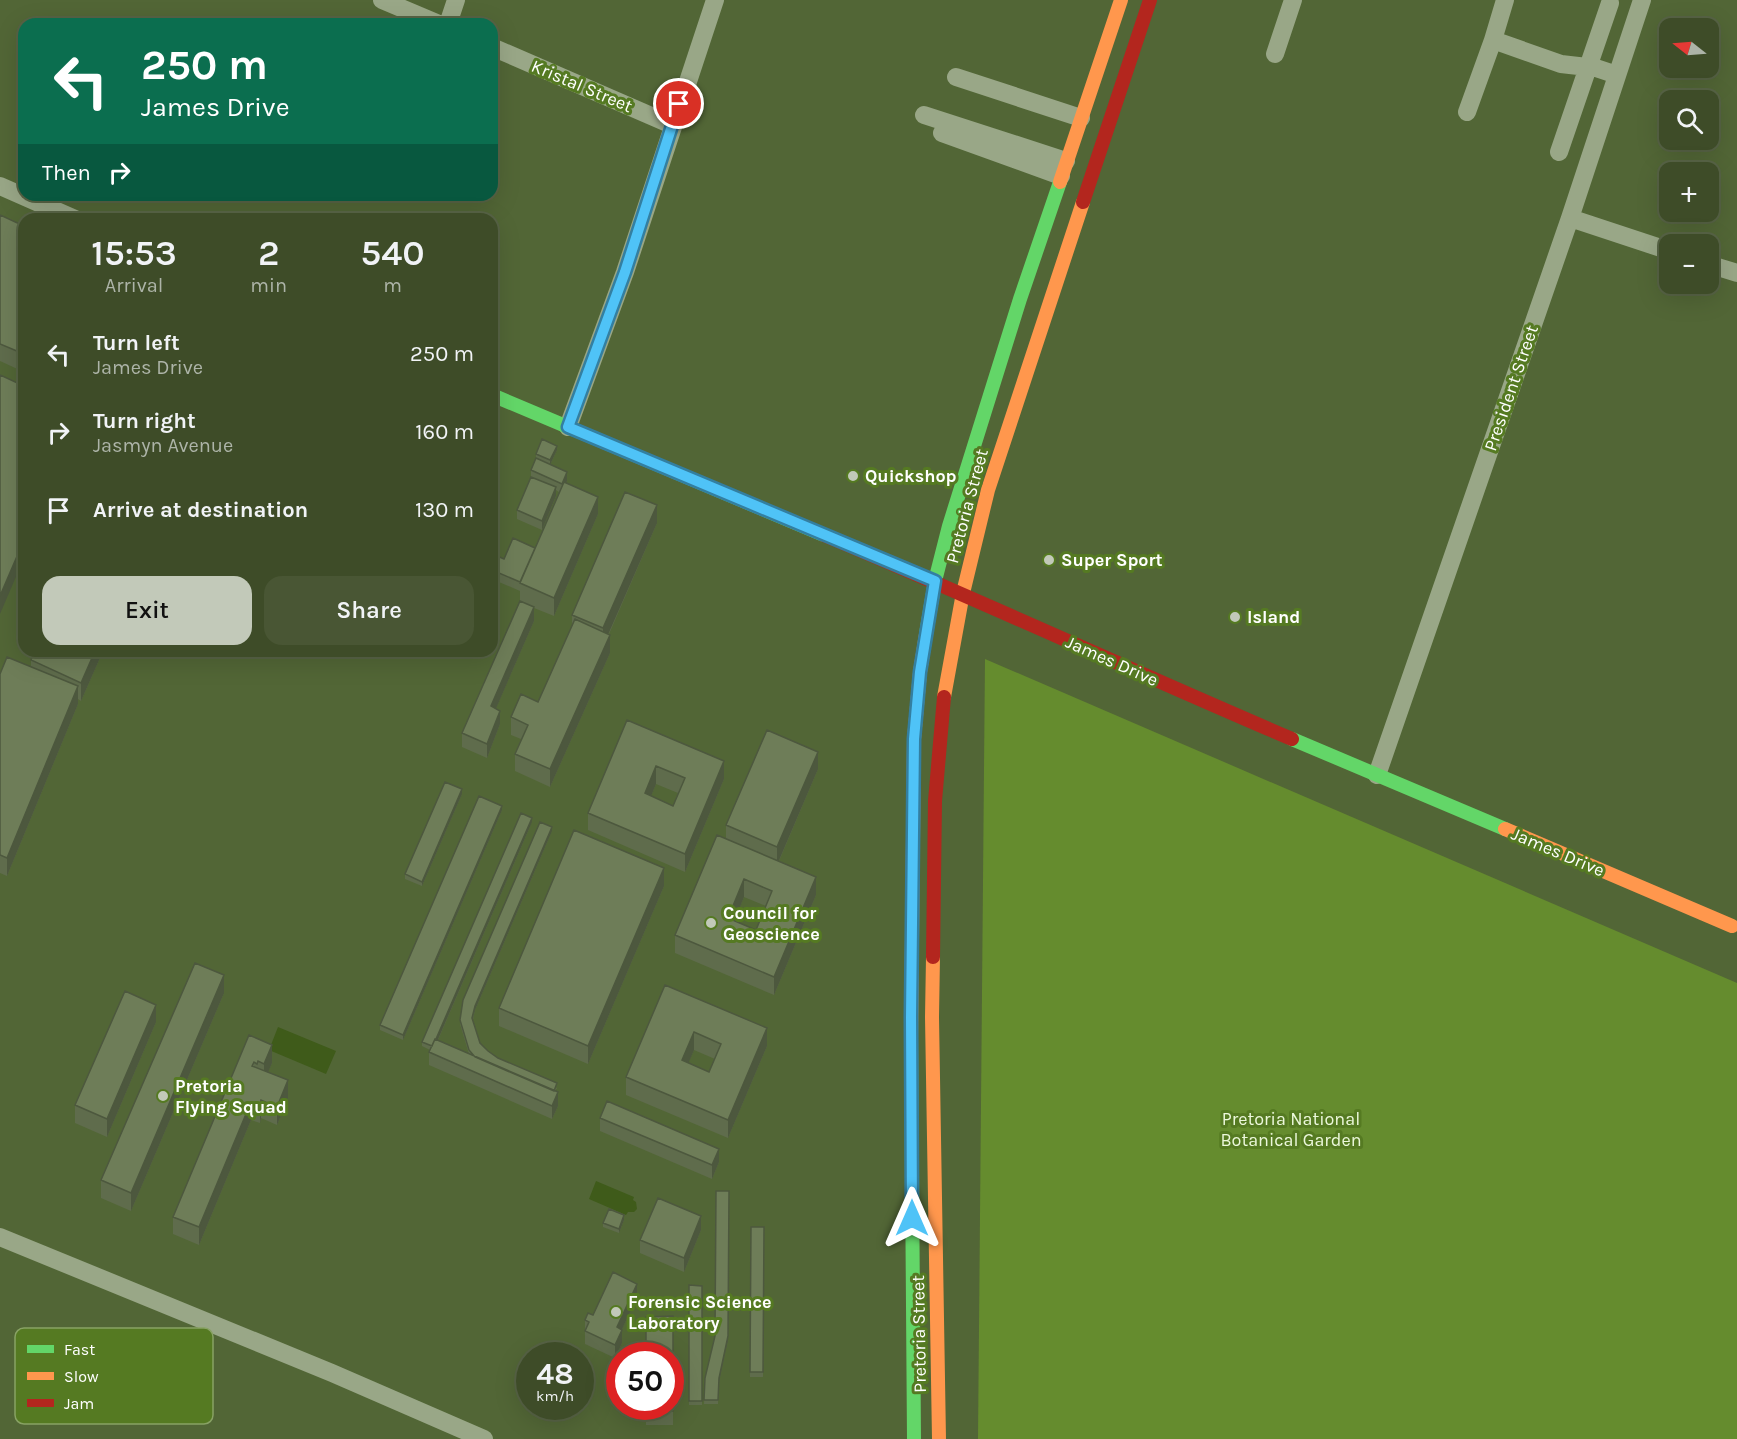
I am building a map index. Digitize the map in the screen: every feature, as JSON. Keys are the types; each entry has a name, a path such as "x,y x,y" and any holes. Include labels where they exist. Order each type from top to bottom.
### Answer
{"main road":[{"name":"Pretoria Street","path":"914,1439 911,1017 914,739 920,672 935,581 979,427 1121,0"},
{"name":"Pretoria Street","path":"939,1439 932,1017 935,801 944,693 963,593 992,480 1150,0"},
{"name":"James Drive","path":"498,398 935,581 1135,672 1732,926"}],"street":[{"path":"382,0 425,18"},
{"path":"450,18 456,0"},
{"path":"568,427 625,272 715,0"},
{"path":"1275,54 1293,0"},
{"path":"1467,112 1505,0"},
{"name":"President Street","path":"1377,775 1642,0"},
{"path":"1559,152 1610,3"},
{"path":"1492,40 1561,64 1588,67 1617,75"},
{"name":"Kristal Street","path":"498,50 672,125"},
{"path":"956,77 1081,118"},
{"path":"924,115 1064,169"},
{"path":"937,132 1064,169"},
{"path":"0,186 18,194"},
{"path":"34,201 61,213"},
{"path":"1569,218 1659,247"},
{"path":"1719,267 1737,273"},
{"path":"0,1237 332,1373 484,1439"}],"green space":[{"name":"Pretoria National Botanical Garden","path":"985,659 1737,983 1737,1439 978,1439"}],"shaded area":[{"path":"278,1027 336,1051 326,1074 269,1050"},
{"path":"596,1181 634,1197 637,1209 626,1215 589,1199"}],"building":[{"path":"0,215 18,223 18,352 0,344"},
{"path":"0,375 18,383 18,554 0,596"},
{"path":"542,439 557,446 550,460 536,454"},
{"path":"536,458 567,472 562,484 531,470"},
{"path":"531,477 556,487 542,521 517,510"},
{"path":"564,482 598,497 554,598 520,583"},
{"path":"625,492 657,505 603,628 572,615"},
{"path":"513,538 535,548 520,582 498,573 498,556 504,559"},
{"path":"520,601 534,607 491,706 500,711 487,744 462,733 495,657 498,657 498,651"},
{"path":"575,619 610,635 550,769 515,754 528,725 511,717 521,694 538,702"},
{"path":"7,657 78,686 7,858 0,855 0,674"},
{"path":"32,657 92,657 81,683 31,660"},
{"name":"Council for Geoscience","path":"627,720 724,761 685,854 588,813","holes":["656,766 685,778 673,806 645,793"]},
{"path":"767,730 818,752 777,847 726,825"},
{"path":"445,782 462,789 422,882 405,874"},
{"path":"479,796 502,806 403,1035 380,1025"},
{"path":"521,813 532,818 436,1039 432,1046 422,1042"},
{"path":"540,822 552,827 475,1006 472,1018 480,1043 488,1051 498,1058 557,1083 554,1091 475,1057 469,1050 460,1020 463,1000"},
{"path":"574,830 664,868 588,1046 499,1008"},
{"name":"Council for Geoscience","path":"717,835 816,877 774,977 675,935","holes":["744,879 772,891 756,930 728,918"]},
{"name":"Pretoria Flying Squad","path":"195,963 224,975 131,1193 101,1180"},
{"path":"665,985 767,1028 728,1120 626,1077","holes":["694,1032 721,1044 709,1072 682,1060"]},
{"path":"125,991 156,1005 107,1119 75,1105"},
{"path":"249,1035 272,1045 264,1064 258,1061 252,1066 288,1080 277,1107 261,1100 260,1106 251,1102 199,1227 173,1217"},
{"path":"435,1039 558,1092 552,1106 429,1052"},
{"path":"607,1101 719,1149 712,1165 600,1118"},
{"path":"716,1191 729,1191 728,1336 719,1378 718,1400 704,1400 705,1378 715,1336"},
{"path":"658,1198 701,1216 684,1258 640,1240"},
{"path":"609,1209 624,1215 619,1229 603,1223"},
{"path":"751,1227 764,1227 763,1372 750,1372"},
{"name":"Forensic Science Laboratory","path":"613,1272 637,1284 617,1327 622,1330 616,1342 609,1342 585,1331 589,1322 585,1320 588,1313 593,1315"},
{"path":"689,1285 702,1286 702,1401 689,1401"},
{"path":"673,1316 673,1342 646,1342 646,1317"}],"traffic: fast":[{"path":"926,634 935,581 949,526 1020,299 1060,182"},
{"path":"498,398 824,535"},
{"path":"1292,739 1505,829"},
{"path":"911,1040 914,1439"}],"traffic: slow":[{"path":"1060,182 1121,0"},
{"path":"944,697 963,593 988,490 1083,202"},
{"path":"911,1040 914,739 926,634"},
{"path":"1505,829 1732,926"},
{"path":"933,957 939,1439"}],"traffic: jam":[{"path":"1083,202 1150,0"},
{"path":"824,535 1292,739"},
{"path":"933,957 935,801 944,697"}],"place":[{"name":"Quickshop","path":"853,476"},
{"name":"Super Sport","path":"1049,560"},
{"name":"Island","path":"1235,617"},
{"name":"Council for Geoscience","path":"711,923"},
{"name":"Pretoria Flying Squad","path":"163,1096"},
{"name":"Forensic Science Laboratory","path":"616,1312"}],"route":[{"path":"679,104 625,272 568,427 935,581 916,699 914,739 911,1017 912,1218"}]}
